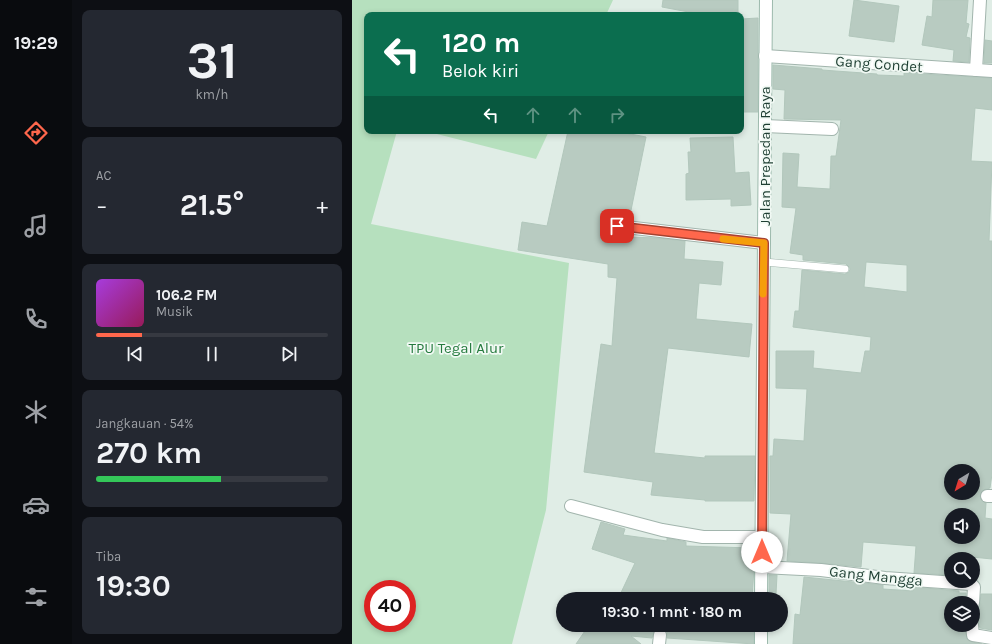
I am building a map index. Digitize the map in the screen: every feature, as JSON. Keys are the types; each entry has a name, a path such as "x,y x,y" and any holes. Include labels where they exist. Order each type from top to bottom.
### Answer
{"street":[{"name":"Jalan Prepedan Raya","path":"761,592 766,0"},
{"path":"976,70 980,0"},
{"name":"Gang Condet","path":"765,56 992,72"},
{"path":"765,126 832,129"},
{"path":"617,226 764,243"},
{"path":"571,506 662,530 703,537 762,538"},
{"name":"Gang Mangga","path":"761,567 822,570 885,578 971,584 974,587 973,596"},
{"path":"761,632 761,644"},
{"path":"973,632 974,635 979,640 992,638"}],"lane":[{"path":"764,262 845,269"}],"green space":[{"name":"TPU Tegal Alur","path":"352,0 613,0 607,12 364,12 364,134 396,134 371,224 569,263 546,510 512,644 352,644"},
{"path":"437,134 548,134 536,159"}],"building":[{"path":"663,0 738,0 738,12 689,12 662,7"},
{"path":"854,0 899,6 894,42 849,36"},
{"path":"933,0 968,0 966,23 969,24 966,37 970,38 969,62 953,61 954,50 922,45 927,16 932,17"},
{"path":"758,18 758,112 744,112 744,19"},
{"path":"985,40 992,41 992,63 984,63"},
{"path":"773,65 877,75 904,76 904,73 992,78 992,110 975,108 971,161 992,162 989,241 992,241 992,474 990,488 983,490 980,496 981,500 986,503 985,518 992,519 992,559 980,558 980,552 944,552 944,575 914,573 916,546 863,542 861,567 787,561 791,514 770,513 770,456 773,456 774,439 804,441 807,389 776,388 776,351 814,351 813,368 861,373 865,351 870,351 871,337 793,327 795,311 799,311 802,270 845,274 849,272 850,269 846,264 803,260 803,255 790,253 796,208 782,207 783,153 799,154 797,187 830,189 831,156 836,156 841,120 784,119 785,90 773,89","holes":["866,262 907,265 907,292 864,287"]},
{"path":"567,134 630,134 646,137 629,220 614,219 610,226 612,232 626,235 626,237 659,238 685,241 684,259 723,262 721,285 699,283 696,319 752,324 749,357 668,348 654,453 705,458 705,456 755,456 754,501 705,501 651,495 653,482 584,472 601,344 612,346 617,278 608,277 608,264 518,250 522,222 547,226"},
{"path":"733,137 735,173 749,172 751,205 731,206 731,199 686,200 686,174 689,173 688,152 691,152 690,138"},
{"path":"601,522 625,529 623,535 667,541 667,538 686,542 686,546 752,548 751,569 754,569 752,592 621,592 635,563 592,549"},
{"path":"769,575 777,575 776,592 769,592"},
{"path":"804,577 883,585 883,589 913,591 913,587 959,591 959,593 966,593 966,596 944,596 944,632 966,632 967,639 972,642 982,644 793,644 795,614 800,615"},
{"path":"981,594 992,594 992,630 980,628"},
{"path":"584,632 654,632 652,638 631,636 641,644 576,644"},
{"path":"667,632 754,632 754,644 667,638"}],"slow traffic":[{"path":"723,239 764,243 763,294"}],"route":[{"path":"617,226 764,243 762,552"}]}
